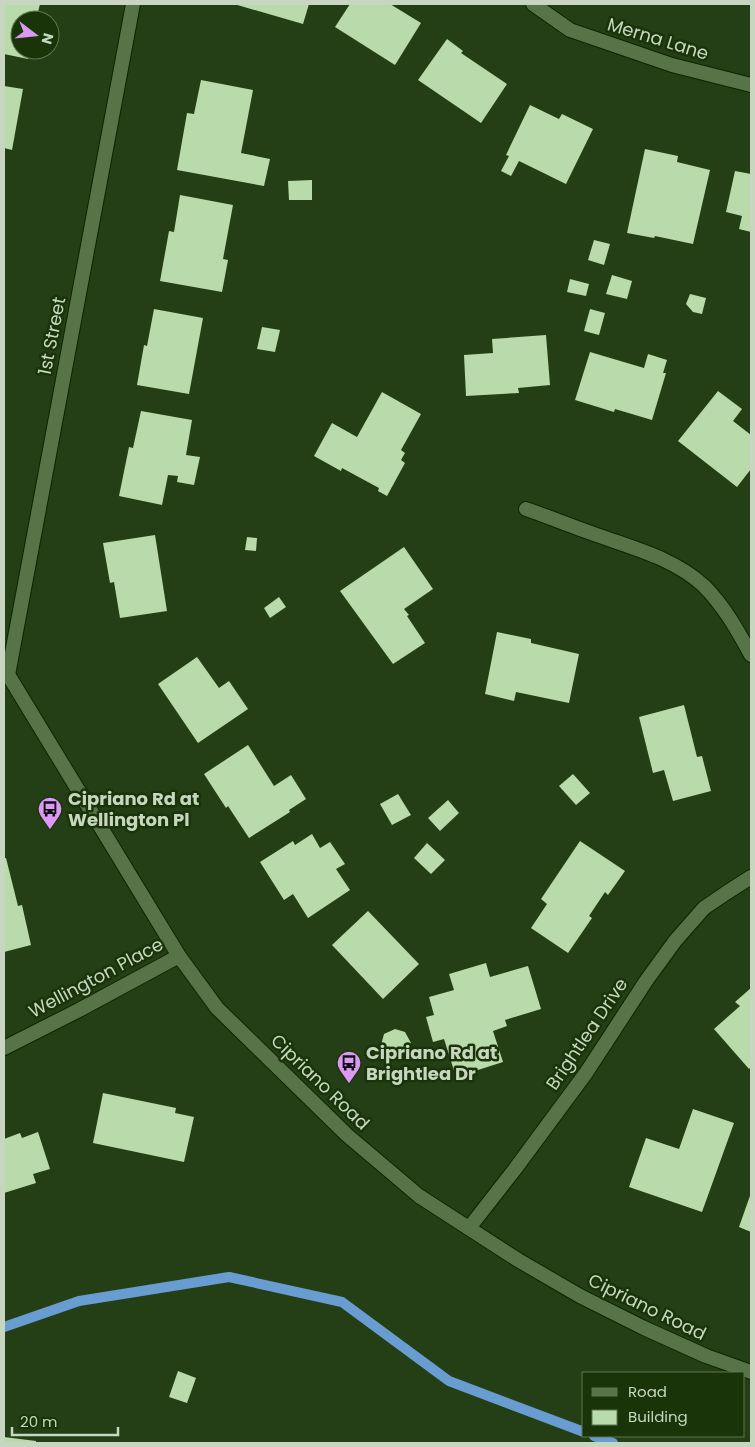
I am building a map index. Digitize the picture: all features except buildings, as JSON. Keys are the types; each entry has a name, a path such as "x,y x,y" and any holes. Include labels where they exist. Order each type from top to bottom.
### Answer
{"street":[{"name":"1st Street","path":"6,672 133,4"},
{"name":"Merna Lane","path":"533,4 570,30 672,65 751,85"},
{"path":"526,509 646,552 677,566 703,586 721,606 751,655"},
{"name":"Cipriano Road","path":"6,672 179,956 217,1008 347,1135 419,1196 518,1260 580,1296 644,1328 706,1356 751,1372"},
{"name":"Brightlea Drive","path":"468,1228 515,1169 586,1073 646,981 675,941 704,908 751,877"},
{"name":"Wellington Place","path":"4,1048 179,956"}],"waterway":[{"path":"4,1327 79,1301 229,1277 342,1302 449,1381 582,1431"},
{"path":"597,1437 613,1443"}],"place":[{"name":"Cipriano Rd at Wellington Pl","path":"50,830"},
{"name":"Cipriano Rd at Brightlea Dr","path":"349,1084"}]}
